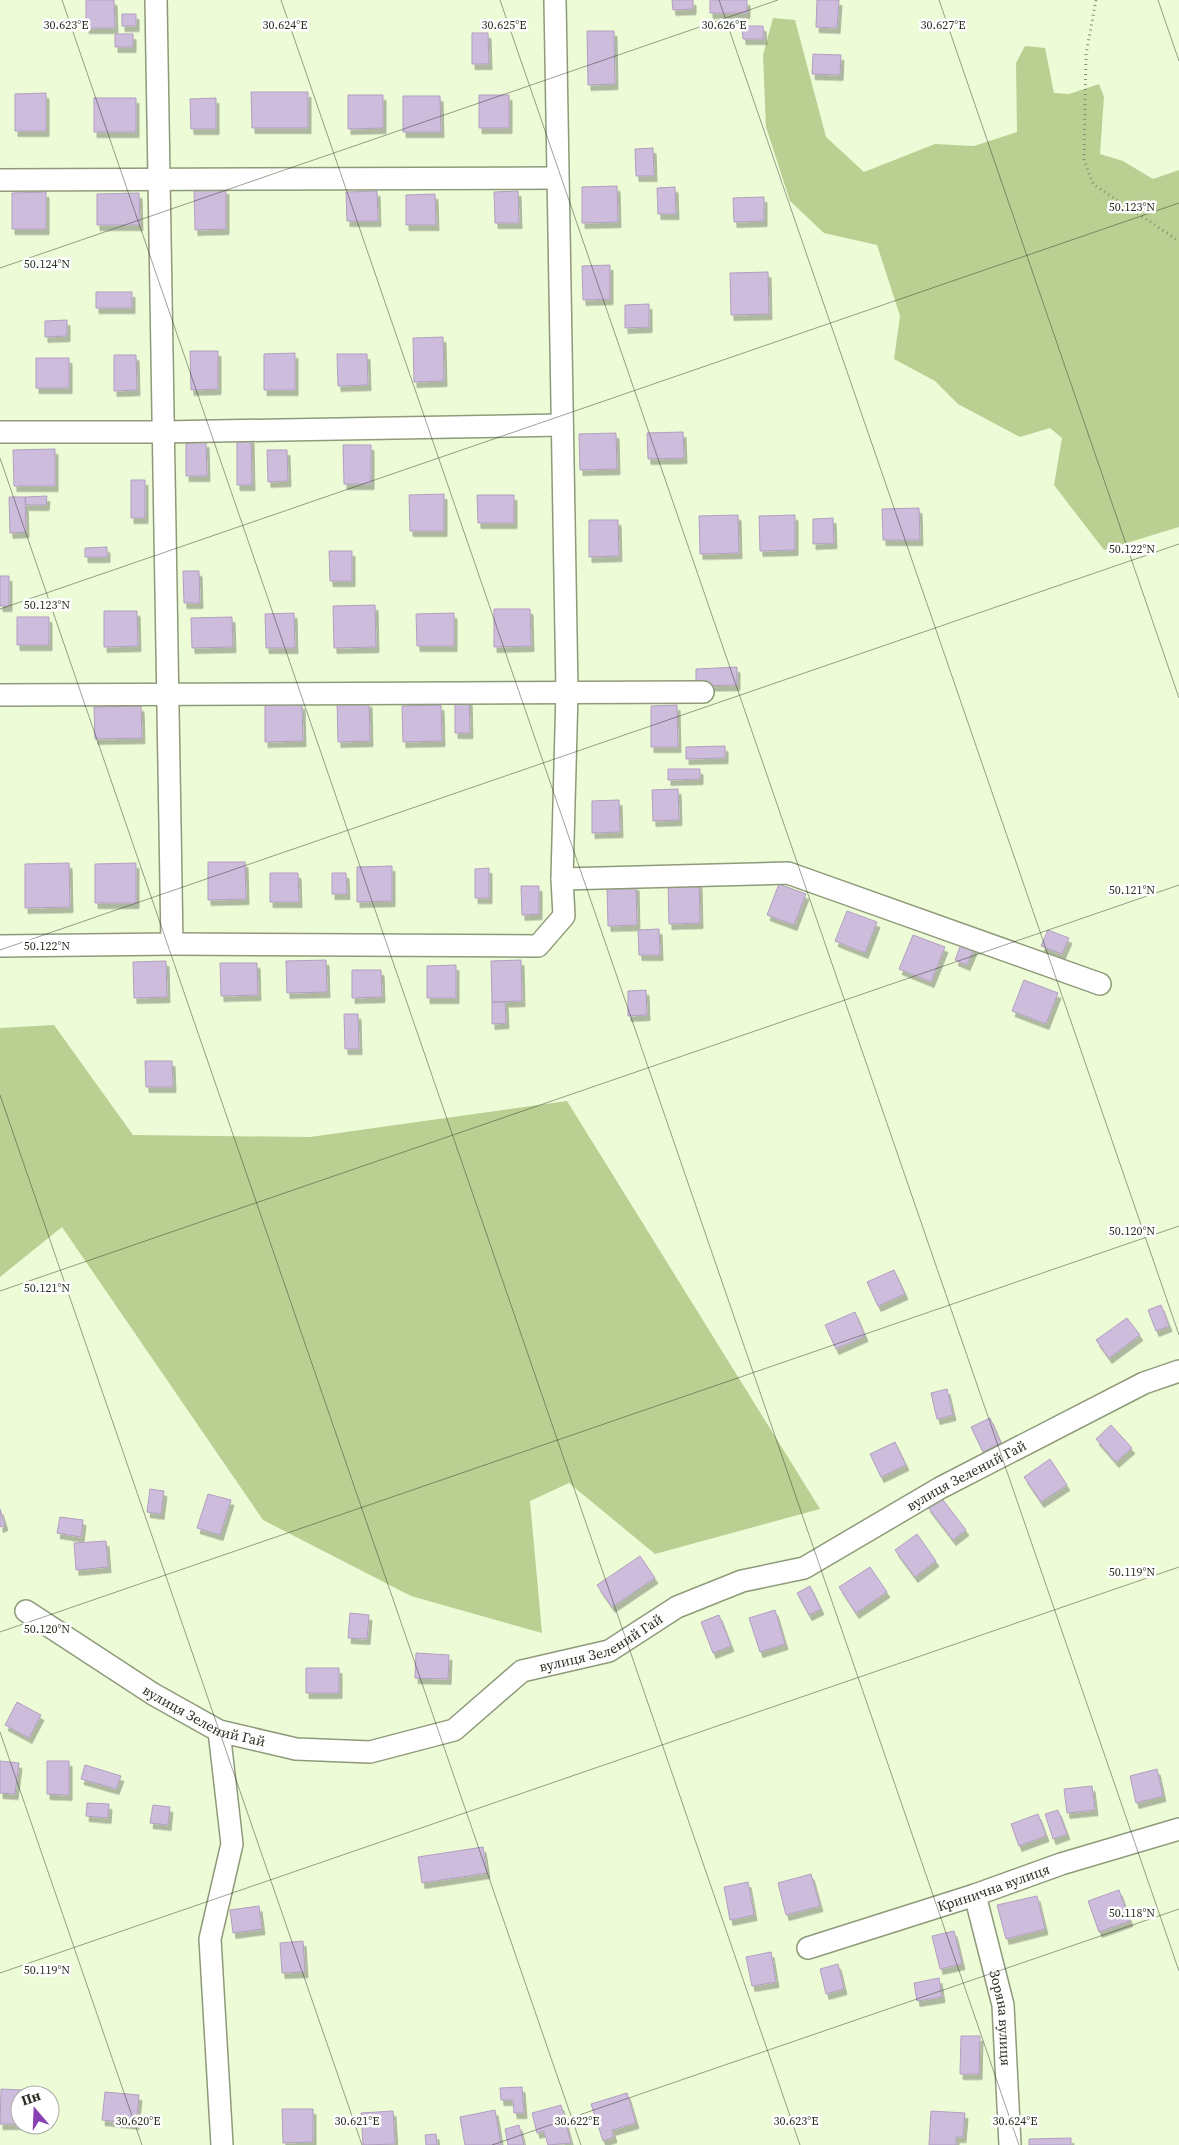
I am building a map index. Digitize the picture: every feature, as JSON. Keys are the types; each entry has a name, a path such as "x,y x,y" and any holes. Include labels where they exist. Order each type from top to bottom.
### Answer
{"street":[{"path":"156,0 172,944"},
{"path":"0,946 172,944 538,946 564,916 562,879 568,692 555,0"},
{"path":"0,180 557,178"},
{"path":"0,432 164,432 562,425"},
{"path":"0,695 703,692"},
{"path":"562,879 788,873 1100,984"},
{"name":"вулиця Зелений Гай","path":"26,1611 153,1694 219,1731 296,1750 370,1752 454,1730 522,1671 609,1650 677,1607 742,1581 804,1568 940,1488 1144,1383 1179,1372"},
{"path":"219,1731 232,1844 210,1939 222,2145"},
{"name":"Кринична вулиця","path":"808,1948 975,1895 1061,1864 1179,1829"},
{"name":"Зоряна вулиця","path":"975,1895 1003,2005 1010,2145"}],"path":[{"path":"1096,0 1086,54 1084,160 1093,184 1179,241"}],"green space":[{"path":"773,18 795,20 826,137 864,172 935,144 974,146 1017,132 1016,63 1025,46 1045,48 1054,93 1069,94 1099,84 1104,97 1100,154 1123,161 1153,179 1179,170 1179,527 1104,550 1054,485 1062,438 1050,428 1020,437 958,404 935,381 894,359 900,316 877,245 824,233 790,201 766,127 763,55"},
{"path":"54,1025 133,1135 310,1137 567,1101 820,1509 655,1554 569,1483 530,1501 542,1633 411,1596 263,1520 62,1227 0,1277 0,1028"}],"building":[{"path":"86,0 114,0 115,28 86,28"},
{"path":"672,0 693,0 693,9 673,10"},
{"path":"710,0 747,0 747,13 710,13"},
{"path":"817,0 839,0 837,28 816,27"},
{"path":"122,14 136,14 136,26 122,26"},
{"path":"742,26 763,26 764,39 743,39"},
{"path":"587,31 614,31 615,84 588,85"},
{"path":"472,33 488,33 489,64 472,64"},
{"path":"115,34 133,34 133,47 115,47"},
{"path":"813,54 841,55 840,75 812,74"},
{"path":"251,92 308,92 308,128 252,128"},
{"path":"46,93 46,131 15,131 15,94"},
{"path":"348,95 383,95 383,128 348,129"},
{"path":"479,95 509,95 509,128 479,128"},
{"path":"403,96 440,96 441,132 403,132"},
{"path":"94,98 136,98 136,132 94,132"},
{"path":"216,98 216,129 191,129 190,99"},
{"path":"653,148 654,176 636,176 635,149"},
{"path":"617,186 618,222 582,223 582,187"},
{"path":"675,187 676,214 658,214 657,188"},
{"path":"226,189 226,229 195,230 194,190"},
{"path":"377,191 378,221 347,221 346,192"},
{"path":"518,191 519,223 495,223 494,192"},
{"path":"46,192 46,229 12,229 12,193"},
{"path":"139,193 140,225 97,225 97,194"},
{"path":"435,194 436,225 406,225 406,195"},
{"path":"764,197 764,221 734,222 733,198"},
{"path":"610,265 610,299 583,300 582,266"},
{"path":"768,272 769,314 731,315 730,273"},
{"path":"96,292 132,292 132,308 96,308"},
{"path":"649,304 649,327 625,328 625,305"},
{"path":"67,320 67,336 45,337 45,321"},
{"path":"443,337 444,381 414,382 413,338"},
{"path":"190,351 218,351 218,389 191,390"},
{"path":"295,353 295,390 264,390 264,354"},
{"path":"337,354 367,354 368,385 338,386"},
{"path":"114,355 136,355 137,390 114,391"},
{"path":"36,358 69,358 69,388 36,388"},
{"path":"683,432 684,458 648,459 647,433"},
{"path":"616,433 617,469 580,470 579,434"},
{"path":"251,437 252,485 237,485 237,438"},
{"path":"206,442 207,476 186,476 186,443"},
{"path":"343,445 371,445 371,484 344,484"},
{"path":"55,449 55,486 14,486 13,450"},
{"path":"267,450 287,450 288,481 268,482"},
{"path":"131,480 145,480 145,518 131,518"},
{"path":"444,494 444,531 410,531 409,495"},
{"path":"477,495 514,495 514,523 478,523"},
{"path":"47,496 46,505 26,505 25,497"},
{"path":"9,497 25,497 26,532 10,533"},
{"path":"919,508 920,540 883,540 882,509"},
{"path":"738,515 739,553 700,554 699,516"},
{"path":"795,515 795,550 760,551 759,516"},
{"path":"833,518 834,543 813,544 813,519"},
{"path":"589,520 618,520 619,556 589,557"},
{"path":"107,547 107,557 85,557 85,548"},
{"path":"329,551 352,551 352,581 330,581"},
{"path":"183,571 199,571 200,603 184,603"},
{"path":"0,576 9,576 9,606 0,606"},
{"path":"375,605 376,647 334,648 333,606"},
{"path":"494,609 530,609 531,646 494,647"},
{"path":"104,611 137,611 138,646 104,647"},
{"path":"294,613 295,648 266,648 265,614"},
{"path":"454,613 454,646 417,646 416,614"},
{"path":"17,617 49,617 49,645 17,645"},
{"path":"232,617 233,647 192,648 191,618"},
{"path":"737,667 737,685 696,686 696,669"},
{"path":"455,697 469,697 470,733 455,733"},
{"path":"337,702 369,702 370,741 338,742"},
{"path":"265,704 302,704 303,741 265,742"},
{"path":"441,705 442,741 403,742 402,706"},
{"path":"677,705 678,747 651,747 651,706"},
{"path":"141,706 142,738 95,739 94,707"},
{"path":"725,746 725,758 686,759 686,747"},
{"path":"668,769 700,769 700,779 668,780"},
{"path":"678,789 679,820 653,821 652,790"},
{"path":"619,800 620,832 592,833 592,801"},
{"path":"208,862 245,862 246,899 208,900"},
{"path":"69,863 70,907 25,908 25,864"},
{"path":"136,863 136,903 95,903 95,864"},
{"path":"392,866 392,901 357,902 357,867"},
{"path":"489,868 489,898 475,898 475,869"},
{"path":"270,873 298,873 299,902 270,902"},
{"path":"332,873 346,873 347,894 332,894"},
{"path":"699,882 700,923 669,924 668,883"},
{"path":"779,884 806,894 794,925 767,915"},
{"path":"636,885 637,925 608,926 607,886"},
{"path":"521,886 539,886 539,914 522,915"},
{"path":"847,911 877,922 865,953 835,941"},
{"path":"659,929 660,955 639,955 638,930"},
{"path":"1048,930 1069,938 1062,954 1041,946"},
{"path":"913,935 945,947 931,982 899,969"},
{"path":"963,939 976,944 967,965 955,960"},
{"path":"326,960 327,992 287,993 286,961"},
{"path":"521,960 522,1001 492,1002 491,961"},
{"path":"166,961 167,997 134,998 133,962"},
{"path":"220,963 257,963 258,995 221,996"},
{"path":"456,965 456,998 427,998 427,966"},
{"path":"352,970 381,970 382,997 352,998"},
{"path":"1024,980 1058,993 1046,1024 1012,1011"},
{"path":"646,990 647,1015 628,1016 628,991"},
{"path":"492,1002 505,1002 506,1023 492,1024"},
{"path":"344,1014 358,1014 359,1049 345,1049"},
{"path":"145,1061 172,1061 173,1087 146,1087"},
{"path":"894,1270 905,1294 878,1306 867,1282"},
{"path":"1161,1305 1169,1326 1156,1331 1148,1310"},
{"path":"855,1312 865,1336 836,1349 825,1325"},
{"path":"1127,1318 1140,1335 1109,1358 1096,1340"},
{"path":"947,1389 953,1415 937,1419 931,1393"},
{"path":"990,1418 1001,1443 983,1452 971,1427"},
{"path":"1111,1425 1132,1448 1116,1462 1096,1439"},
{"path":"895,1442 906,1465 881,1477 870,1454"},
{"path":"1050,1459 1067,1485 1041,1502 1024,1477"},
{"path":"150,1489 164,1491 161,1514 147,1512"},
{"path":"208,1494 231,1500 220,1535 197,1528"},
{"path":"940,1496 966,1530 953,1540 927,1506"},
{"path":"0,1509 5,1525 0,1527"},
{"path":"60,1517 83,1520 81,1537 57,1533"},
{"path":"917,1534 936,1561 915,1577 895,1550"},
{"path":"106,1541 108,1567 76,1570 74,1543"},
{"path":"640,1556 655,1578 612,1607 597,1585"},
{"path":"870,1567 887,1592 856,1613 839,1587"},
{"path":"810,1586 821,1609 809,1615 797,1593"},
{"path":"775,1610 785,1644 760,1652 749,1618"},
{"path":"350,1613 369,1615 367,1639 348,1638"},
{"path":"719,1615 731,1646 713,1653 701,1622"},
{"path":"416,1653 449,1655 448,1679 415,1678"},
{"path":"306,1668 339,1668 339,1693 306,1693"},
{"path":"17,1702 41,1715 29,1738 5,1725"},
{"path":"0,1761 19,1763 15,1794 0,1793"},
{"path":"47,1761 69,1761 69,1795 47,1794"},
{"path":"85,1765 121,1776 116,1789 81,1779"},
{"path":"1157,1769 1163,1796 1136,1803 1130,1776"},
{"path":"1092,1786 1095,1810 1067,1813 1064,1789"},
{"path":"87,1803 109,1804 108,1818 86,1816"},
{"path":"153,1805 170,1807 168,1825 150,1823"},
{"path":"1058,1810 1067,1834 1053,1839 1045,1814"},
{"path":"1038,1814 1046,1836 1019,1846 1011,1824"},
{"path":"483,1847 487,1873 422,1883 418,1857"},
{"path":"811,1874 820,1906 786,1915 778,1883"},
{"path":"748,1882 754,1915 730,1920 724,1887"},
{"path":"1119,1890 1130,1921 1099,1932 1088,1901"},
{"path":"1037,1896 1045,1929 1006,1939 997,1905"},
{"path":"259,1906 262,1929 233,1933 230,1910"},
{"path":"954,1931 962,1964 940,1969 932,1936"},
{"path":"303,1941 305,1972 282,1973 280,1943"},
{"path":"771,1952 776,1982 752,1986 746,1957"},
{"path":"838,1964 844,1989 826,1994 820,1969"},
{"path":"939,1978 942,1997 917,2001 914,1983"},
{"path":"961,2036 980,2036 979,2074 960,2074"},
{"path":"522,2087 524,2113 514,2113 513,2100 501,2100 500,2088"},
{"path":"1,2089 10,2089 10,2124 0,2124"},
{"path":"105,2092 139,2095 136,2124 102,2120"},
{"path":"627,2093 636,2123 612,2130 614,2137 603,2141 591,2104"},
{"path":"561,2105 571,2143 548,2145 544,2131 537,2133 532,2113"},
{"path":"282,2109 313,2109 313,2142 283,2143"},
{"path":"495,2110 501,2145 465,2145 460,2117"},
{"path":"393,2111 395,2144 363,2145 361,2113"},
{"path":"931,2111 965,2113 963,2137 956,2137 956,2145 929,2145"},
{"path":"519,2125 524,2145 508,2145 505,2129"},
{"path":"436,2134 437,2145 426,2145 425,2135"},
{"path":"1071,2138 1071,2145 1029,2145 1029,2139"}]}
